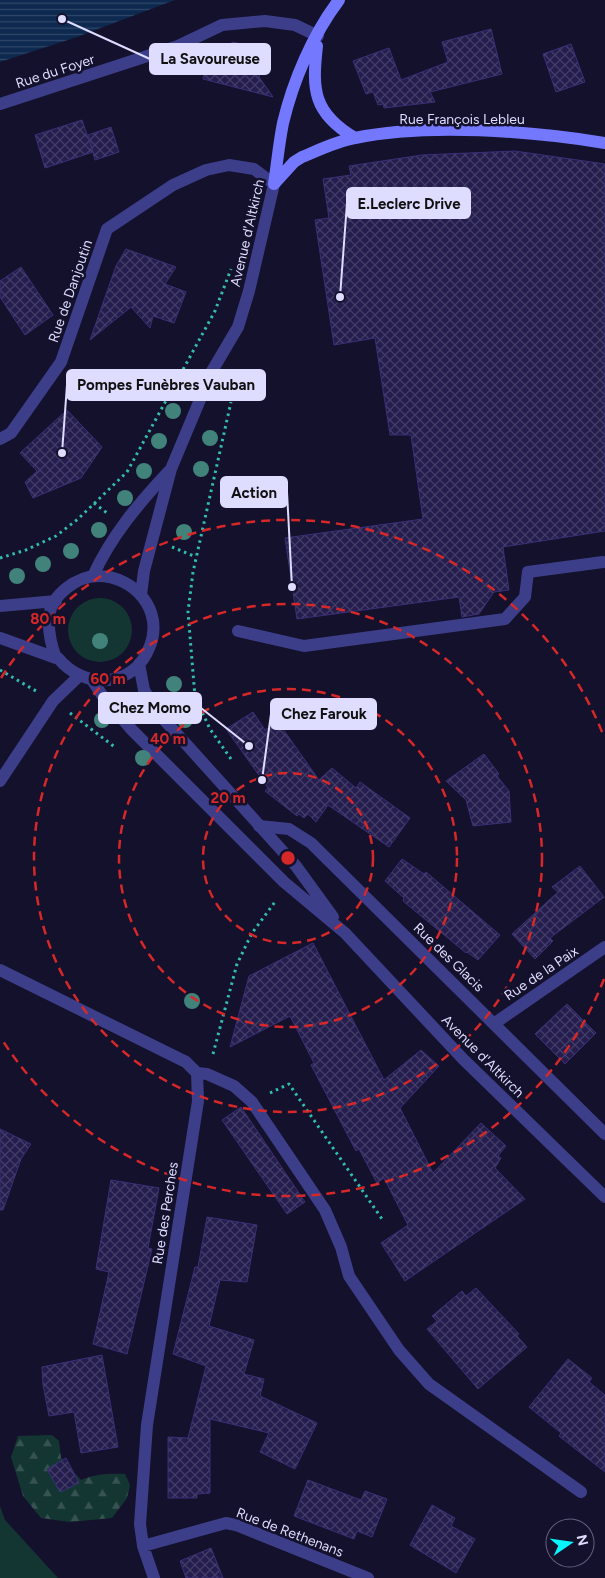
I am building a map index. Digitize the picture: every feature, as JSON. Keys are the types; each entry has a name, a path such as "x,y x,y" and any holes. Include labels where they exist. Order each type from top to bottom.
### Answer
{"main road":[{"name":"Avenue d'Altkirch","path":"274,184 283,123 299,73 339,0"},
{"path":"318,36 314,74 315,94 323,112 339,128 355,138"},
{"name":"Rue François Lebleu","path":"274,184 294,162 302,157 355,138 419,131 486,132 564,136 605,143"}],"street":[{"name":"Rue du Foyer","path":"0,104 178,46 222,25 266,20 296,25 318,36"},
{"name":"Rue de Danjoutin","path":"0,440 11,433 61,362 107,230 173,184 206,170 229,165 254,168 274,184"},
{"name":"Avenue d'Altkirch","path":"141,595 144,571 171,469 212,371 238,327 274,184"},
{"name":"Avenue d'Altkirch","path":"93,576 103,555 135,508 171,469"},
{"path":"238,631 304,646 506,619 525,597 528,572 603,562"},
{"path":"0,638 56,658 79,676 92,680 106,681 120,677 139,664 150,646 153,631 152,616 141,595 124,581 109,576 93,576 78,581 64,590 49,616 49,639 56,658"},
{"path":"0,606 56,601"},
{"name":"Avenue d'Altkirch","path":"139,664 144,690 158,713 296,866 345,933 463,1059 605,1197"},
{"path":"0,781 53,701 79,676"},
{"name":"Avenue d'Altkirch","path":"92,680 102,696 132,730 284,882 345,933"},
{"name":"Rue des Glacis","path":"259,826 289,829 311,843 495,1023 605,1134"},
{"name":"Rue de la Paix","path":"495,1023 605,947"},
{"path":"0,970 186,1062 202,1073 234,1086 252,1102 325,1210 341,1247 348,1276 400,1350 429,1384 581,1492"},
{"name":"Rue des Perches","path":"154,1578 143,1546 140,1524 147,1425 202,1073"},
{"name":"Rue de Rethenans","path":"143,1546 216,1524 226,1523 236,1525 368,1578"}],"path":[{"path":"0,558 26,550 56,536 78,519 127,472 215,311 229,274"},
{"path":"231,402 193,572 188,612 195,697 210,729 234,764"},
{"path":"0,670 38,692"},
{"path":"171,705 195,697"},
{"path":"67,711 116,748"},
{"path":"202,1073 237,964 252,933 278,898"},
{"path":"252,1102 289,1084 382,1219"}],"green space":[{"path":"94,598 106,598 123,607 130,618 132,630 130,642 123,653 106,662 94,662 82,657 73,648 68,636 68,624 73,612 82,603"},
{"path":"52,1435 59,1441 61,1458 81,1480 102,1474 125,1474 130,1485 127,1498 112,1518 70,1522 41,1518 23,1496 11,1457 18,1436"},
{"path":"0,1506 5,1520 58,1578 0,1578"}],"water":[{"path":"0,0 175,0 74,38 0,62"}],"building":[{"path":"491,29 502,74 430,92 435,102 384,108 383,104 378,105 373,92 366,94 353,61 389,48 401,80 448,62 442,42"},
{"path":"233,42 266,50 259,77 273,97 203,79 209,57"},
{"path":"571,44 585,82 556,92 543,54"},
{"path":"82,120 93,152 45,168 35,135"},
{"path":"111,127 119,152 95,160 88,135"},
{"path":"515,151 605,164 605,531 503,547 509,590 494,592 479,614 462,617 459,597 297,619 285,538 423,519 411,435 390,435 375,338 334,345 315,220 329,218 323,179 351,175 349,166 422,155"},
{"path":"126,249 176,267 165,284 186,292 174,323 153,316 150,328 131,307 90,340 116,266"},
{"path":"21,267 53,315 25,335 0,297 0,281"},
{"path":"67,410 102,447 81,478 33,498 25,482 37,471 20,453"},
{"path":"253,712 265,730 278,722 319,780 332,768 356,788 360,782 410,818 389,847 328,805 316,822 308,814 304,818 299,814 297,816 265,791 268,788 226,729"},
{"path":"484,754 499,774 497,776 509,791 511,822 473,826 466,800 446,781"},
{"path":"402,859 424,874 426,872 500,935 478,960 466,953 403,901 404,898 385,881"},
{"path":"580,866 604,897 550,938 553,941 535,959 512,934 558,892 552,887"},
{"path":"313,943 384,1080 421,1050 439,1066 400,1108 433,1173 481,1123 506,1146 498,1156 501,1158 495,1168 525,1199 405,1281 381,1243 408,1225 384,1178 377,1183 359,1149 356,1151 311,1065 314,1063 290,1016 230,1047 249,976"},
{"path":"567,1004 596,1033 565,1064 535,1034"},
{"path":"241,1107 305,1202 287,1214 222,1120"},
{"path":"0,1129 31,1144 21,1159 3,1210 0,1210"},
{"path":"111,1180 159,1188 148,1248 152,1249 127,1354 93,1344 109,1272 96,1269"},
{"path":"207,1217 257,1225 247,1282 220,1280 209,1326 254,1340 244,1374 264,1379 260,1396 317,1423 295,1469 260,1452 269,1433 210,1419 210,1493 197,1494 197,1498 168,1498 168,1437 188,1438 206,1366 173,1354 195,1267 198,1267"},
{"path":"476,1288 519,1334 517,1336 527,1347 478,1389 427,1329 437,1321 432,1316 462,1291 466,1296"},
{"path":"102,1355 118,1447 81,1453 74,1412 49,1416 43,1385 42,1367"},
{"path":"568,1359 592,1378 589,1382 605,1395 605,1472 559,1436 561,1433 529,1407"},
{"path":"66,1458 79,1483 60,1492 47,1469"},
{"path":"308,1480 361,1500 365,1491 387,1499 372,1537 357,1531 354,1539 294,1516"},
{"path":"432,1505 455,1518 451,1526 475,1539 456,1573 410,1545"},
{"path":"211,1548 223,1578 186,1578 180,1561"}],"place":[{"name":"La Savoureuse","path":"62,19"},
{"name":"E.Leclerc Drive","path":"340,297"},
{"name":"Pompes Funèbres Vauban","path":"62,453"},
{"name":"Action","path":"292,587"},
{"name":"Chez Momo","path":"249,746"},
{"name":"Chez Farouk","path":"262,780"}]}
